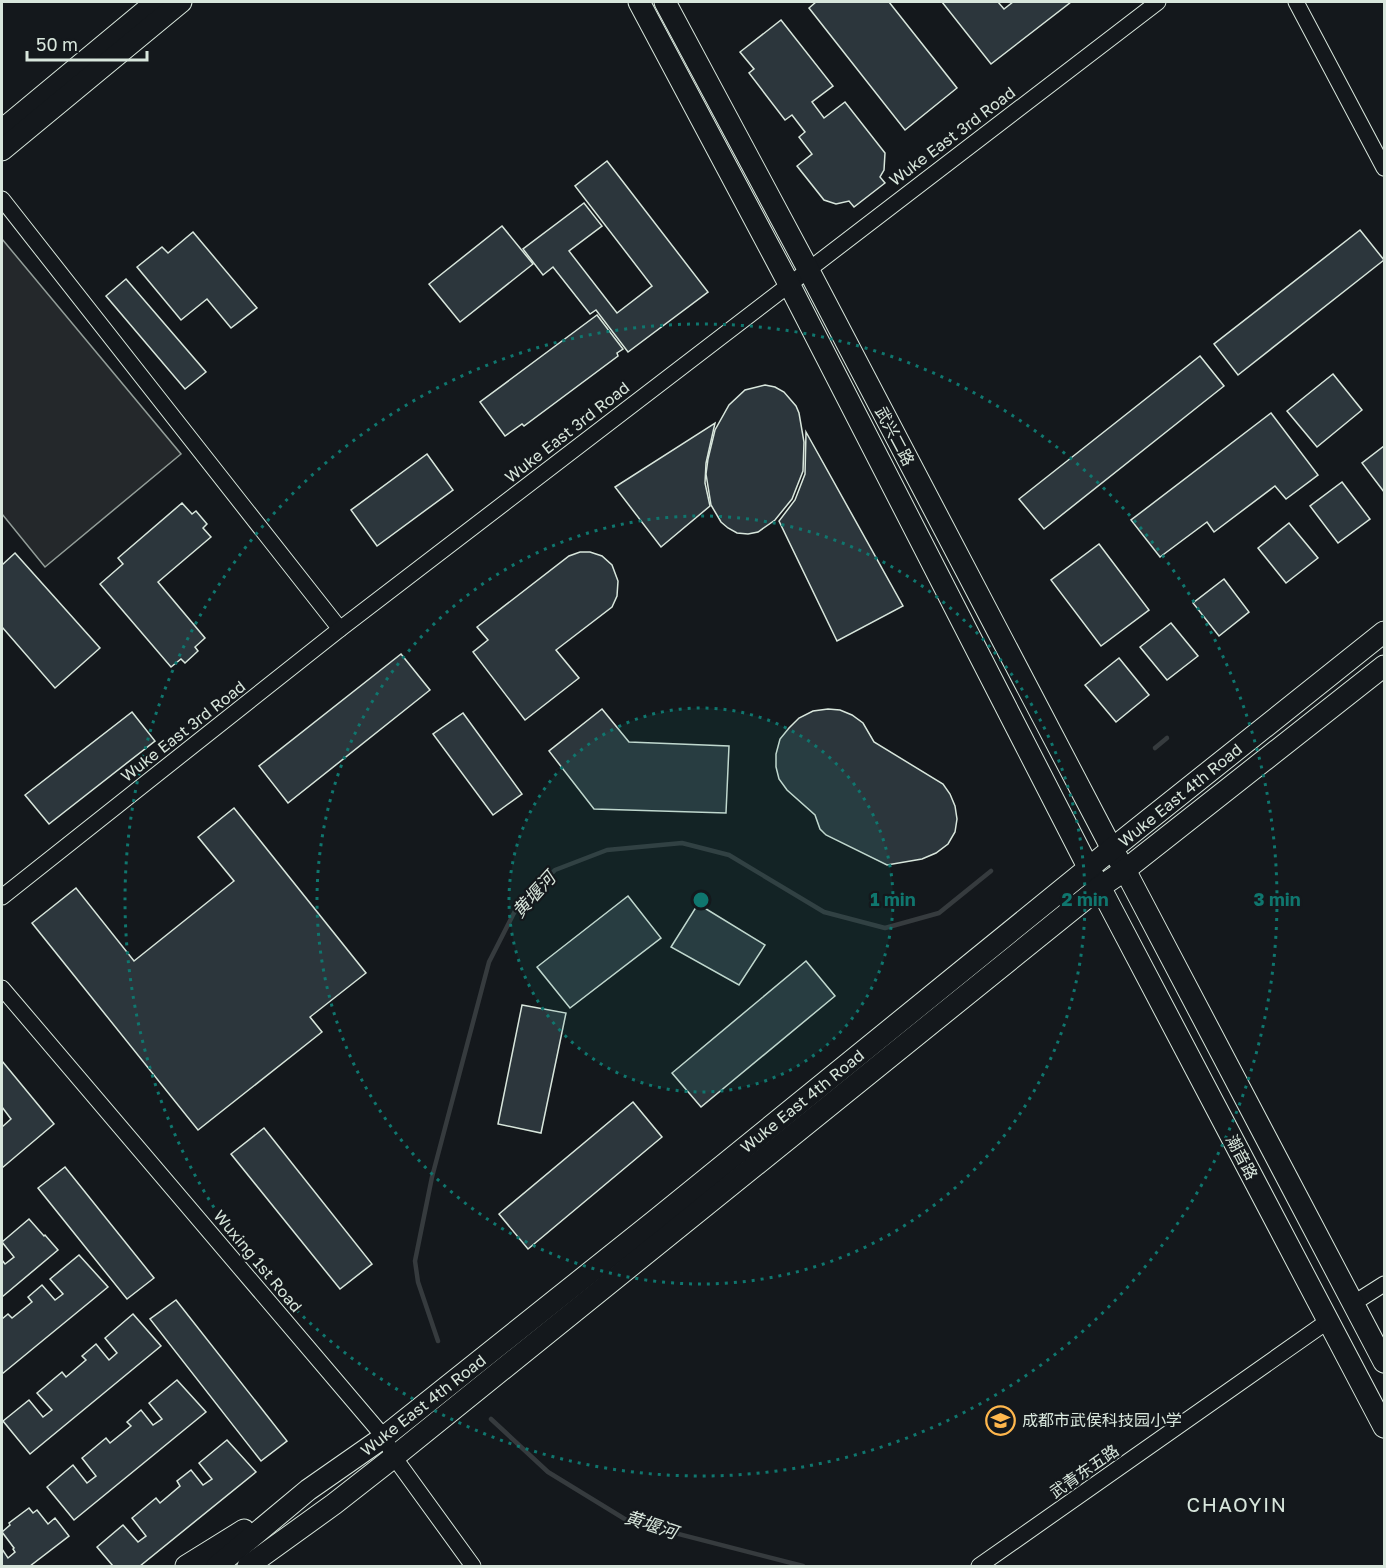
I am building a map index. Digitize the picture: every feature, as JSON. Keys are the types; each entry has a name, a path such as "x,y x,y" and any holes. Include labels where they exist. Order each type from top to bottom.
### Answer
{"street":[{"path":"2,130 156,2"},
{"path":"2,150 181,2"},
{"name":"潮音路","path":"639,2 789,284 1089,869 1384,1427"},
{"name":"武兴二路","path":"665,2 1125,870"},
{"name":"Wuke East 3rd Road","path":"2,897 340,629 1158,2"},
{"path":"1296,2 1384,168"},
{"path":"2,200 340,629"},
{"name":"Wuke East 4th Road","path":"217,1566 308,1490 384,1437 1384,632"},
{"name":"Wuke East 4th Road","path":"248,1566 334,1504 1100,887 1125,870 1384,666"},
{"name":"潮音路","path":"1125,870 1384,1362"},
{"name":"Wuxing 1st Road","path":"2,988 384,1437 394,1456 473,1566"},
{"path":"1354,1303 1384,1284"},
{"name":"武青东五路","path":"979,1566 1328,1321"},
{"path":"186,1566 308,1490"},
{"path":"270,1566 334,1504"}],"shaded area":[{"path":"2,239 181,454 45,567 2,514"}],"building":[{"path":"816,2 889,2 957,88 905,130 809,8"},
{"path":"942,2 998,2 1004,9 1013,2 1071,2 991,64"},
{"path":"781,20 833,86 812,102 824,118 845,102 885,153 884,170 880,177 885,183 854,207 849,201 836,204 824,200 797,166 812,154 799,137 805,132 792,115 785,120 749,73 754,69 740,52"},
{"path":"607,161 708,292 628,352 596,310 590,314 553,267 543,275 523,249 584,203 602,226 569,251 617,313 652,286 575,186"},
{"path":"502,226 533,264 460,322 429,284"},
{"path":"1360,230 1384,260 1238,375 1214,344"},
{"path":"193,232 257,308 231,328 207,299 181,320 137,267 162,247 168,253"},
{"path":"126,279 206,372 185,389 106,296"},
{"path":"597,315 623,349 617,353 618,356 524,426 522,424 505,436 480,402"},
{"path":"1200,356 1224,386 1044,529 1019,499"},
{"path":"1333,374 1362,410 1317,447 1287,411"},
{"path":"765,385 784,392 796,406 804,442 803,471 792,499 775,520 758,532 737,533 721,522 711,505 706,474 708,459 715,430 729,405 745,390"},
{"path":"1271,413 1318,475 1286,499 1275,486 1214,532 1207,522 1160,557 1131,520"},
{"path":"715,423 706,463 705,483 710,506 661,547 615,487"},
{"path":"806,432 903,606 837,641 779,521 795,500 805,474"},
{"path":"1384,446 1384,492 1362,463"},
{"path":"427,454 453,490 377,546 351,510"},
{"path":"1342,482 1370,519 1338,543 1310,506"},
{"path":"182,503 192,514 196,511 207,524 203,528 211,537 158,582 205,638 195,647 198,651 185,663 181,659 171,667 100,584 123,564 118,558"},
{"path":"1289,523 1318,558 1286,583 1258,548"},
{"path":"1099,544 1149,610 1101,646 1051,580"},
{"path":"580,552 602,556 612,565 618,581 617,596 612,607 556,650 579,678 525,720 473,652 488,640 477,627 569,556"},
{"path":"15,553 100,648 55,688 2,627 2,565"},
{"path":"1224,579 1249,612 1219,636 1193,603"},
{"path":"1171,623 1198,656 1167,680 1140,647"},
{"path":"401,654 430,690 288,803 259,766"},
{"path":"1119,658 1149,695 1116,722 1085,685"},
{"path":"602,709 629,742 729,746 726,813 594,809 549,751"},
{"path":"840,710 852,715 863,723 874,742 943,784 955,806 957,819 955,832 948,844 922,859 887,865 826,835 820,829 815,815 787,790 779,779 776,754 780,739 799,718 813,711"},
{"path":"132,712 155,741 49,824 25,795"},
{"path":"463,713 522,794 493,815 433,734"},
{"path":"234,808 366,973 310,1017 322,1032 198,1130 32,923 76,888 134,961 234,881 198,837"},
{"path":"628,896 661,938 570,1008 537,967"},
{"path":"698,904 765,945 739,985 671,947"},
{"path":"806,961 835,996 701,1107 672,1073"},
{"path":"522,1005 566,1013 541,1133 498,1124"},
{"path":"2,1061 54,1124 2,1168 2,1127 11,1119 2,1107"},
{"path":"633,1102 662,1137 528,1249 499,1214"},
{"path":"264,1128 372,1264 340,1289 231,1154"},
{"path":"65,1167 154,1278 127,1299 38,1188"},
{"path":"29,1219 58,1250 2,1297 2,1260 5,1264 14,1257 2,1242"},
{"path":"79,1255 108,1287 2,1374 2,1319 8,1314 12,1318 32,1302 28,1297 42,1285 55,1300 63,1294 50,1279"},
{"path":"176,1300 287,1441 261,1461 150,1319"},
{"path":"133,1314 161,1346 30,1454 3,1421 29,1400 43,1417 52,1410 37,1393 62,1372 66,1377 86,1360 82,1356 96,1344 109,1360 117,1353 105,1338"},
{"path":"177,1380 206,1412 74,1520 47,1487 73,1465 87,1483 96,1476 82,1458 106,1438 110,1443 131,1426 127,1422 141,1410 153,1425 162,1419 149,1403"},
{"path":"227,1440 256,1472 140,1566 113,1566 97,1547 123,1525 138,1542 146,1536 132,1518 156,1498 160,1503 180,1486 177,1481 191,1470 203,1485 212,1479 199,1463"},
{"path":"29,1508 33,1513 37,1510 48,1524 55,1518 69,1536 30,1566 2,1566 2,1549 8,1558 15,1552 2,1532 10,1525 9,1523"}],"waterway":[{"name":"黄堰河","path":"1155,748 1167,738"},
{"name":"黄堰河","path":"438,1341 418,1282 415,1261 432,1177 489,962 515,911 555,870 607,850 682,843 729,855 824,912 885,928 939,913 991,871"},
{"name":"黄堰河","path":"491,1419 548,1472 628,1521 803,1566"}],"place":[{"name":"成都市武侯科技园小学","path":"1001,1420"}],"district":[{"name":"CHAOYIN","path":"1237,1505"}]}
